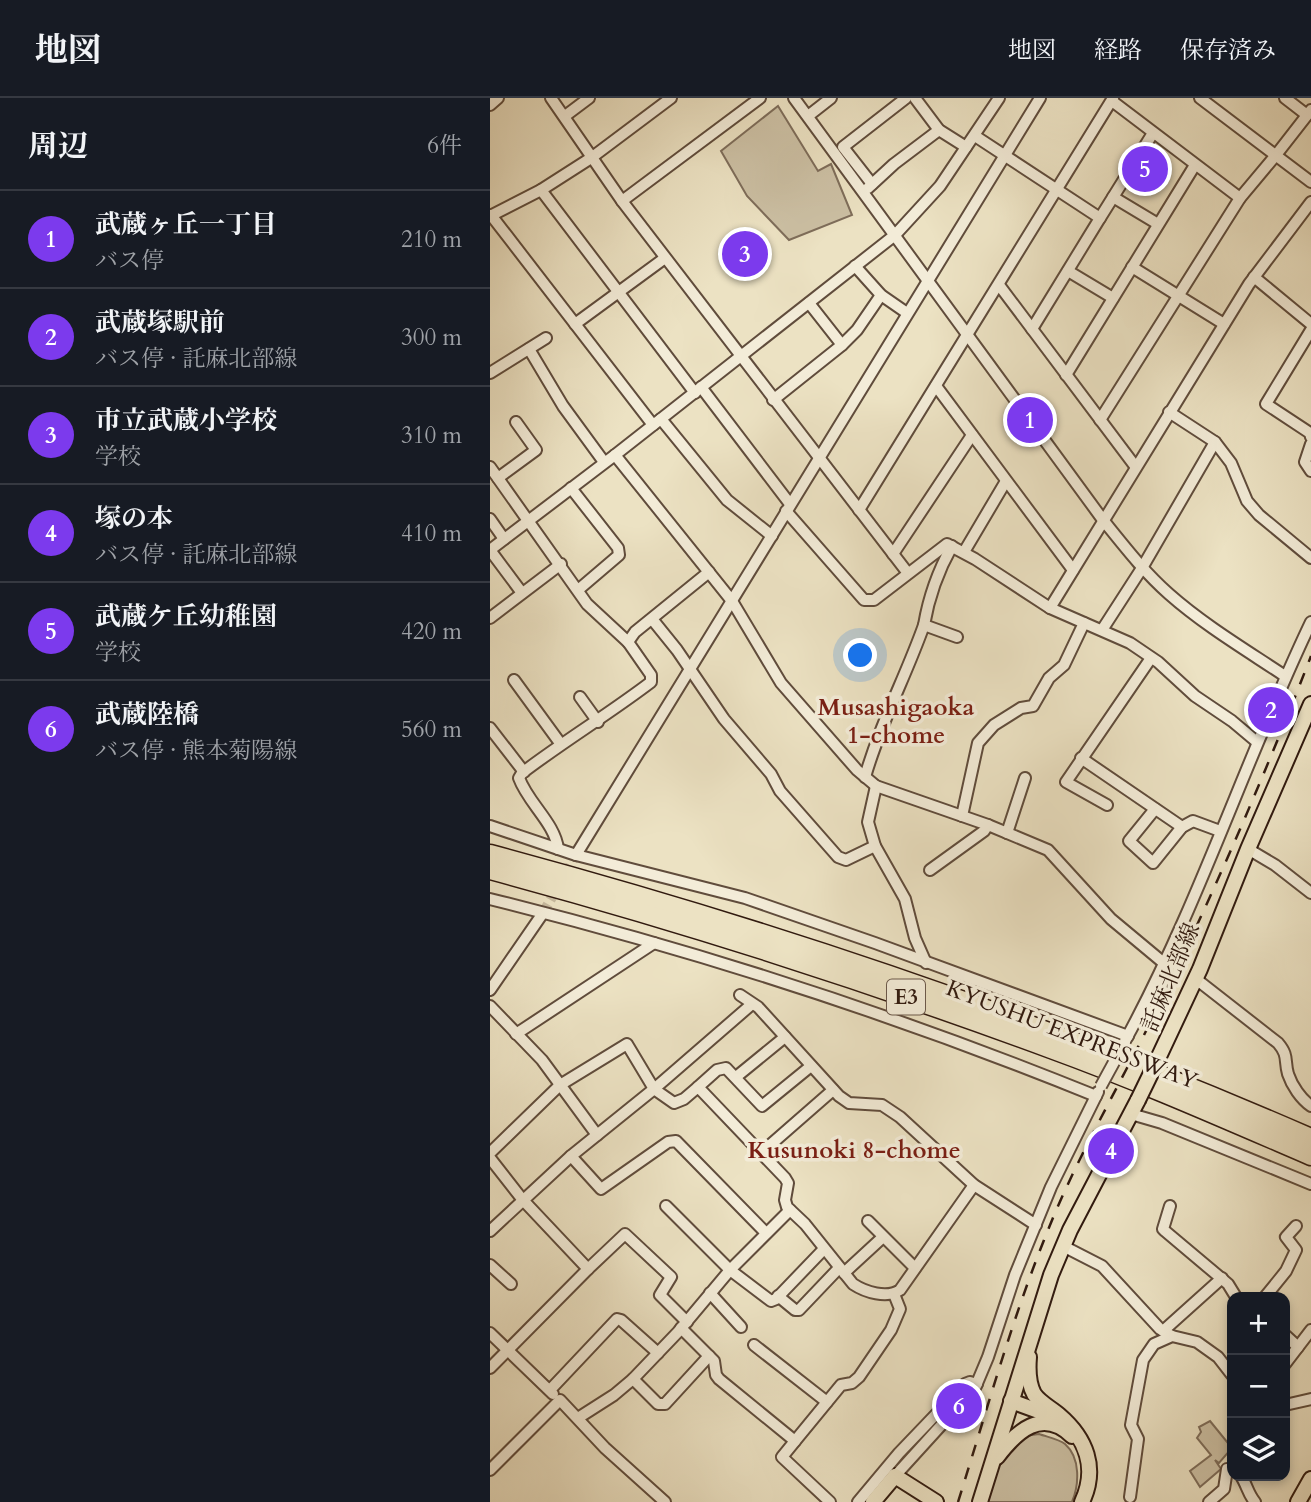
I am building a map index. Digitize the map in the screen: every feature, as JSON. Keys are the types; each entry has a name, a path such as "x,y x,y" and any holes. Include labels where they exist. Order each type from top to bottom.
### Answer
{"highway":[{"name":"KYUSHU EXPRESSWAY","path":"490,854 696,913 876,970 1061,1036 1311,1138"},
{"name":"KYUSHU EXPRESSWAY","path":"490,870 689,926 859,981 1053,1050 1311,1156"}],"main road":[{"name":"託麻北部線","path":"980,1502 1051,1275 1063,1246 1156,1065 1196,979 1248,849 1305,733 1311,704"},
{"name":"託麻北部線","path":"1030,1341 1030,1386 1036,1397 1073,1429 1089,1462 1089,1487 1082,1502"},
{"path":"1011,1401 1048,1414 1073,1429"},
{"path":"991,1465 1021,1430 1038,1424 1056,1425 1066,1430 1086,1453"},
{"path":"873,1502 895,1476 935,1501"},
{"path":"1298,1502 1311,1479"}],"street":[{"path":"490,105 498,98"},
{"path":"551,98 622,201 907,572"},
{"path":"565,116 589,98"},
{"path":"671,98 592,158 541,190 490,215 575,324 657,422 727,500 772,536"},
{"path":"622,201 760,98"},
{"path":"794,98 813,112 867,188"},
{"path":"809,98 813,112"},
{"path":"813,112 831,98"},
{"path":"906,98 843,147 895,235 1103,520 1142,568 1203,621 1285,677"},
{"path":"522,593 490,550 895,235 940,186 999,98"},
{"path":"576,855 1040,98"},
{"path":"1200,98 1311,182"},
{"path":"1100,420 1240,198 1309,112 1285,98"},
{"path":"859,510 1112,99 1240,198"},
{"path":"921,101 939,131 966,147"},
{"path":"867,188 939,131"},
{"path":"1032,329 1153,133"},
{"path":"975,136 1100,218"},
{"path":"1066,375 1195,165"},
{"path":"541,190 788,507 864,600 874,600 907,572 947,544 964,552 1050,608 1130,643 1195,696 1258,742"},
{"path":"1113,197 1158,224"},
{"path":"1050,608 1135,466 1254,277 1311,202"},
{"path":"575,324 665,258"},
{"path":"855,266 881,295 907,313"},
{"path":"1132,267 1224,324"},
{"path":"1068,271 1113,298"},
{"path":"1254,277 1311,324"},
{"path":"999,285 1135,466"},
{"path":"773,400 842,345 857,330 881,295"},
{"path":"809,303 842,345"},
{"path":"1311,330 1266,404 1310,433 1311,437"},
{"path":"490,373 546,338"},
{"path":"529,349 563,406 604,462"},
{"path":"936,386 1073,570"},
{"path":"1169,412 1215,442 1231,463 1247,501 1259,515 1311,558"},
{"path":"498,478 536,450 516,422"},
{"path":"893,554 972,435"},
{"path":"1102,630 1142,568 1215,442"},
{"path":"1311,444 1305,462 1311,471"},
{"path":"615,455 733,601 781,683 864,777 876,786 988,825 1048,850 1111,919 1165,964"},
{"path":"490,467 587,604 628,642 651,675 651,682 598,722 560,743 519,778 523,789 558,842 558,849"},
{"path":"964,552 1006,481"},
{"path":"571,488 618,548 619,555 578,590"},
{"path":"490,519 504,540"},
{"path":"864,777 895,693 911,664 924,625 927,605 941,565 952,546"},
{"path":"490,618 561,564"},
{"path":"628,642 652,618 709,572"},
{"path":"652,618 724,719 771,774 780,791 838,857 846,860 874,846"},
{"path":"895,1476 976,1386 1015,1275 1051,1187 1165,964 1285,677 1311,622"},
{"path":"961,816 978,743 994,725 1021,708 1032,706 1049,678 1064,665 1084,623"},
{"path":"924,625 957,637"},
{"path":"1107,805 1066,782 1151,658"},
{"path":"514,680 560,743"},
{"path":"580,697 598,722"},
{"path":"490,728 524,772"},
{"path":"1081,758 1182,827"},
{"path":"1007,833 1026,778"},
{"path":"876,786 867,818 874,846 905,899 915,937 926,962"},
{"path":"1155,809 1129,841 1153,863 1182,827 1192,821 1220,831"},
{"path":"930,870 984,831 988,825"},
{"path":"490,827 576,855 745,898 926,962 1126,1039"},
{"path":"1248,849 1275,865 1311,893"},
{"path":"490,900 654,943 870,1011 1098,1091"},
{"path":"490,990 543,913"},
{"path":"516,1034 654,943"},
{"path":"1196,979 1278,1043 1286,1054 1287,1072 1295,1089 1311,1106"},
{"path":"740,995 849,1103 875,1102 882,1105 900,1117 974,1185 1036,1225"},
{"path":"490,1231 571,1156 752,1004"},
{"path":"490,1006 542,1060 597,1135"},
{"path":"736,1077 785,1037"},
{"path":"588,1269 522,1199 490,1156 559,1085 627,1044 654,1089 674,1103 684,1099 720,1068 729,1070 762,1106 768,1104 811,1066"},
{"path":"698,1087 785,1178 788,1187 785,1200 790,1210 805,1224 842,1271 862,1290 894,1294 900,1290 974,1185"},
{"path":"761,1153 833,1090"},
{"path":"1131,1114 1162,1123 1311,1184"},
{"path":"571,1156 601,1189 668,1142 676,1141 766,1233"},
{"path":"666,1206 730,1270 771,1301 824,1249"},
{"path":"1170,1206 1164,1231 1222,1278 1232,1292"},
{"path":"578,1418 633,1379 684,1325 730,1270 790,1210"},
{"path":"868,1221 915,1268"},
{"path":"1269,1292 1286,1271 1296,1250 1286,1237 1296,1226"},
{"path":"490,1368 625,1234 671,1277 660,1295 715,1364 719,1379 795,1441"},
{"path":"778,1296 795,1310 799,1310 883,1237"},
{"path":"1063,1246 1102,1266 1167,1333 1197,1342 1218,1357 1227,1369"},
{"path":"490,1265 511,1284"},
{"path":"1130,1497 1138,1439 1131,1425 1143,1360 1154,1344 1222,1278"},
{"path":"710,1293 741,1327"},
{"path":"830,1502 782,1457 841,1385 856,1381 881,1346 900,1310 894,1294"},
{"path":"550,1390 617,1319 658,1353"},
{"path":"1290,1357 1311,1330"},
{"path":"490,1333 550,1390 605,1448 665,1502"},
{"path":"1290,1340 1298,1347"},
{"path":"754,1345 827,1402"},
{"path":"633,1379 659,1404 665,1404 709,1356"},
{"path":"858,1502 899,1453 965,1384 970,1382 976,1386"},
{"path":"1290,1404 1311,1399"},
{"path":"490,1470 560,1400"},
{"path":"1209,1502 1224,1489 1227,1469"},
{"path":"1245,1481 1255,1502"}],"shaded area":[{"path":"778,106 818,171 831,164 852,215 789,240 747,196 721,151"},
{"path":"1210,1421 1227,1442 1227,1454 1219,1463 1215,1460 1221,1469 1200,1487 1190,1471 1211,1455 1197,1438 1201,1432 1199,1427"},
{"path":"1039,1434 1062,1442 1074,1457 1077,1480 1072,1502 983,1502 995,1466 1017,1437"}],"tunnel":[{"path":"543,913 576,855"}],"railway":[{"path":"958,1502 1010,1334 1057,1207 1151,1021 1215,886 1311,656"}],"place":[{"name":"武蔵ケ丘幼稚園","path":"1145,169"},
{"name":"市立武蔵小学校","path":"745,254"},
{"name":"武蔵ヶ丘一丁目","path":"1030,420"},
{"name":"武蔵塚駅前","path":"1271,710"},
{"name":"塚の本","path":"1111,1151"},
{"name":"武蔵陸橋","path":"959,1406"}],"district":[{"name":"Musashigaoka 1-chome","path":"896,721"},
{"name":"Kusunoki 8-chome","path":"854,1150"}]}
